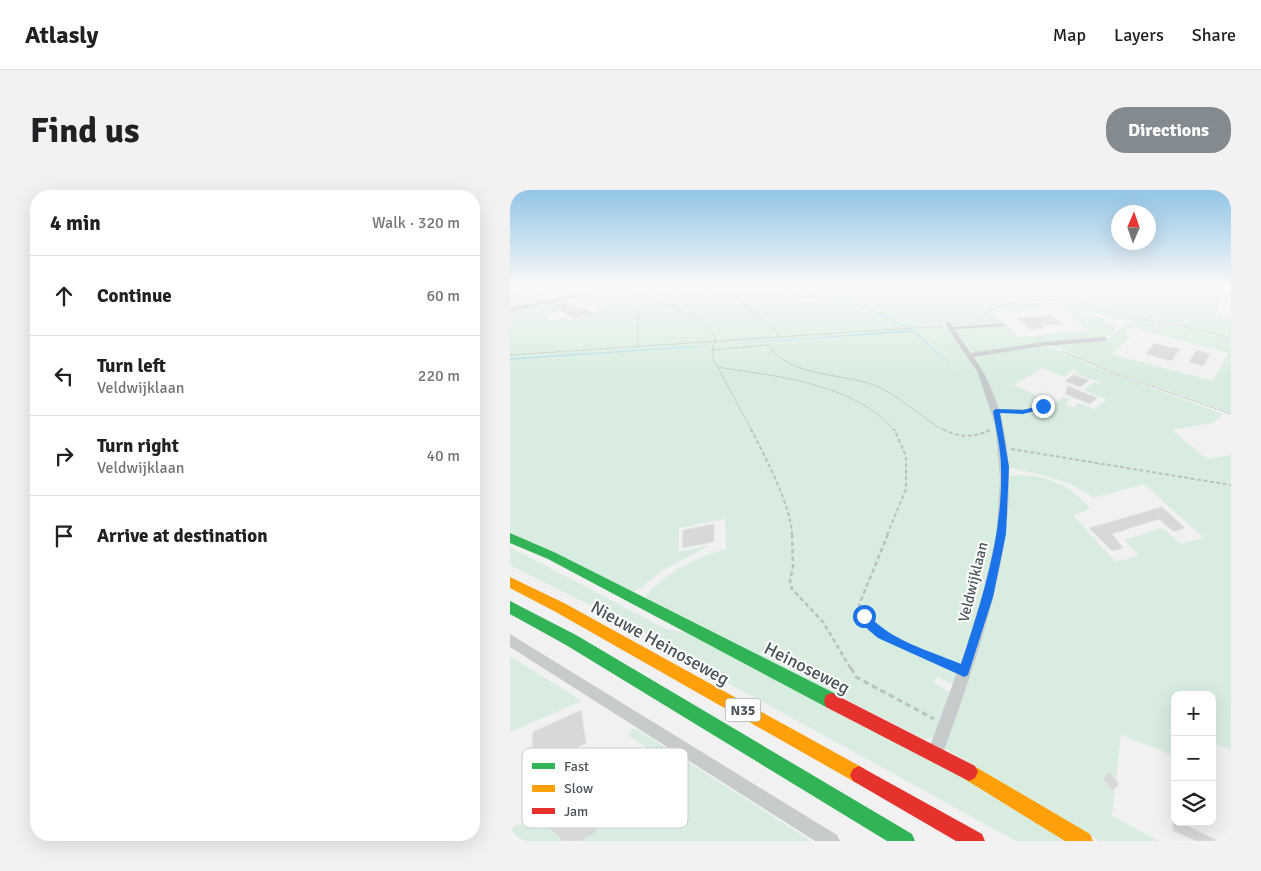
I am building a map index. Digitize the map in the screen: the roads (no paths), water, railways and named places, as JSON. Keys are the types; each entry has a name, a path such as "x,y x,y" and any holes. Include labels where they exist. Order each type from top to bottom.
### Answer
{"main road":[{"name":"Heinoseweg","path":"510,538 552,556 935,754 986,781 1083,841"},
{"name":"Nieuwe Heinoseweg","path":"510,582 618,639 975,841"},
{"name":"N35","path":"510,607 571,640 905,841"}],"street":[{"name":"Veldwijklaan","path":"935,754 978,632 996,566 1004,512 1003,448 996,411 983,376 971,355 950,326"},
{"path":"971,355 1043,344 1105,339"},
{"path":"510,640 682,748"},
{"path":"688,751 831,841"}],"lane":[{"path":"950,326 1003,325"},
{"path":"996,411 1029,411 1051,402"}],"water":[{"path":"882,315 886,315 915,331 969,380 913,332 716,345 910,330"},
{"path":"712,345 696,347 510,360 510,358"}]}
